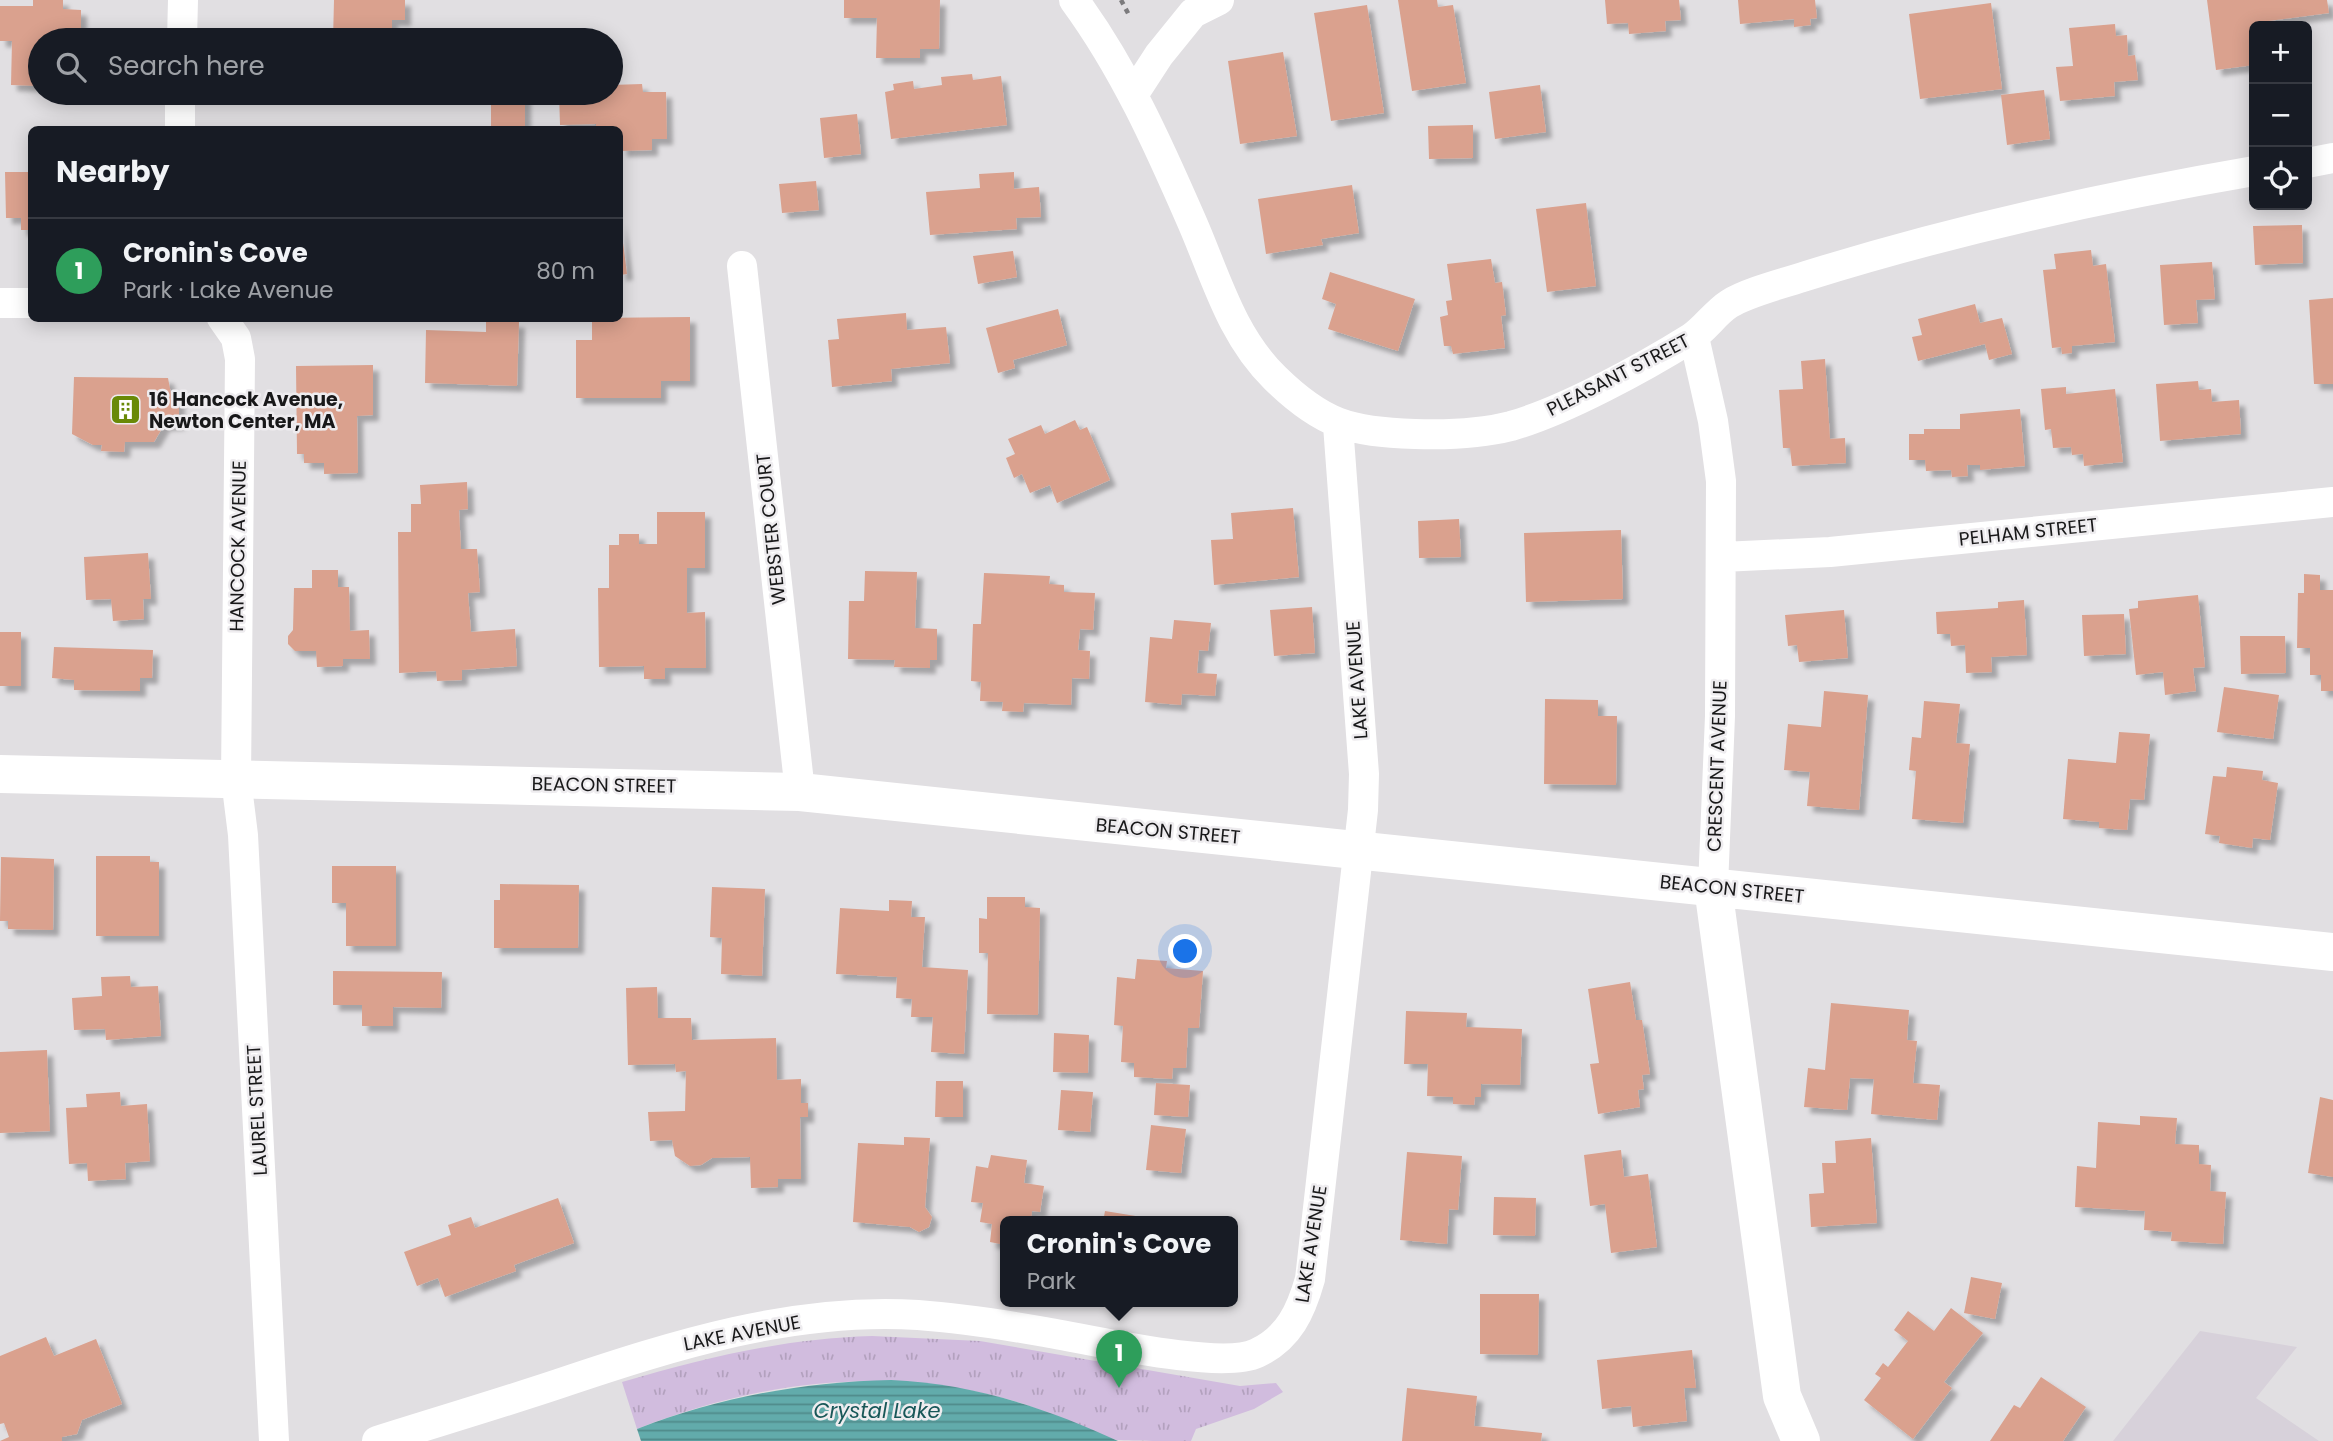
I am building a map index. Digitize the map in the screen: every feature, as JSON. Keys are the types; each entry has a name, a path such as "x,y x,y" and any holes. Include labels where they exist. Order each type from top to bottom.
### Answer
{"main road":[{"name":"BEACON STREET","path":"0,774 800,792 1075,823 1360,848 2333,952"},
{"name":"CRESCENT AVENUE","path":"1713,887 1782,1396 1801,1441"}],"street":[{"path":"182,28 183,0"},
{"name":"PLEASANT STREET","path":"1074,0 1106,43 1133,95 1196,231 1223,303 1248,346 1274,377 1306,405 1338,425 1390,433 1445,435 1510,426 1567,405 1694,337 1730,303 1807,276 2013,218 2249,172"},
{"path":"1133,95 1159,55 1194,13 1219,0"},
{"path":"180,105 180,126"},
{"path":"2312,162 2333,158"},
{"name":"WEBSTER COURT","path":"742,266 800,792"},
{"path":"0,303 28,303"},
{"name":"HANCOCK AVENUE","path":"225,322 236,338 240,359 236,779"},
{"name":"CRESCENT AVENUE","path":"1694,337 1715,433 1721,481 1722,557 1713,887"},
{"name":"LAKE AVENUE","path":"377,1441 705,1337 772,1324 830,1317 916,1315 992,1323 1172,1355 1213,1359 1255,1355 1280,1339 1301,1311 1310,1279 1360,848 1364,774 1338,425"},
{"name":"PELHAM STREET","path":"1722,557 1830,552 2333,502"},
{"name":"LAUREL STREET","path":"236,779 243,827 274,1441"}],"shaded area":[{"path":"2200,1331 2297,1347 2256,1398 2319,1441 2113,1441"}],"green space":[{"path":"872,1336 980,1341 1240,1386 1276,1383 1283,1392 1254,1409 1196,1429 1191,1441 1143,1441 1116,1440 1007,1399 913,1383 866,1381 774,1390 728,1399 637,1429 622,1382 776,1345"}],"water":[{"name":"Crystal Lake","path":"891,1380 950,1386 1008,1399 1064,1418 1118,1441 641,1441 637,1429 699,1408 762,1393 826,1384"}],"building":[{"path":"33,0 63,0 63,9 81,10 81,28 28,28 28,86 11,85 12,41 0,41 0,6 33,6"},
{"path":"334,0 405,0 405,20 392,20 392,28 333,28"},
{"path":"844,0 940,0 939,49 920,49 920,58 876,58 877,18 844,18"},
{"path":"1398,0 1437,0 1438,7 1453,5 1466,83 1412,91"},
{"path":"1605,0 1679,0 1681,20 1665,21 1666,31 1629,34 1628,23 1607,24"},
{"path":"1738,0 1815,0 1817,18 1810,19 1811,25 1794,27 1794,19 1740,24"},
{"path":"2207,0 2327,0 2329,13 2249,21 2249,66 2216,70"},
{"path":"1991,3 2002,89 1920,99 1909,14"},
{"path":"1367,5 1384,113 1331,121 1314,13"},
{"path":"2115,24 2116,36 2127,35 2128,56 2135,55 2138,80 2114,82 2115,96 2060,101 2056,67 2073,66 2069,28"},
{"path":"1283,52 1297,136 1240,144 1228,61"},
{"path":"972,74 973,80 1001,76 1007,125 891,139 885,92 894,90 893,84 913,81 914,89 942,85 941,77"},
{"path":"642,84 643,92 666,92 667,139 652,139 652,150 623,151 623,126 560,125 559,105 623,105 623,85"},
{"path":"1540,85 1546,132 1495,139 1489,92"},
{"path":"2044,90 2050,139 2007,145 2001,95"},
{"path":"491,105 525,105 525,126 491,126"},
{"path":"857,114 861,154 824,158 820,118"},
{"path":"1473,125 1473,158 1429,159 1428,126"},
{"path":"5,172 28,172 28,230 21,230 21,218 6,218"},
{"path":"1014,172 1014,189 1039,187 1041,217 1016,218 1017,229 930,235 926,192 980,188 979,174"},
{"path":"816,181 819,210 782,213 779,184"},
{"path":"1352,185 1359,233 1321,239 1323,245 1266,254 1258,199"},
{"path":"1586,203 1596,286 1547,292 1536,209"},
{"path":"2302,225 2303,263 2255,265 2253,226"},
{"path":"623,243 627,274 623,275"},
{"path":"2091,250 2093,266 2106,264 2115,342 2072,346 2072,353 2062,354 2061,347 2052,348 2043,270 2056,269 2054,254"},
{"path":"1013,251 1017,277 978,284 973,256"},
{"path":"1491,259 1495,283 1502,282 1506,315 1501,316 1505,348 1453,354 1451,346 1444,346 1440,317 1448,315 1446,301 1452,300 1447,264"},
{"path":"2212,262 2215,299 2196,300 2198,323 2164,325 2160,265"},
{"path":"1330,272 1415,299 1398,351 1328,329 1336,304 1322,299"},
{"path":"2333,298 2333,384 2314,384 2309,300"},
{"path":"1975,304 1980,323 2002,318 2012,354 1989,360 1985,344 1918,361 1912,337 1922,335 1918,319"},
{"path":"1058,309 1067,345 1013,360 1015,368 998,373 986,328"},
{"path":"906,313 907,330 946,327 950,363 891,369 892,381 832,387 828,340 839,339 837,319"},
{"path":"690,317 690,381 661,381 661,398 576,398 576,340 592,340 592,322 623,322 623,318"},
{"path":"486,322 519,322 517,386 425,383 426,330 486,332"},
{"path":"1825,359 1830,439 1845,438 1846,463 1792,466 1790,448 1783,448 1779,390 1803,389 1801,361"},
{"path":"373,365 373,415 357,416 358,473 324,474 324,463 304,463 304,454 297,454 296,366"},
{"name":"16 Hancock Avenue, Newton Center, MA","path":"74,377 168,378 171,394 179,396 179,424 164,425 154,442 125,442 124,452 101,451 102,445 93,445 72,434"},
{"path":"2198,381 2199,390 2211,389 2212,402 2239,400 2241,434 2160,441 2156,384"},
{"path":"2066,387 2066,394 2115,389 2123,462 2084,466 2083,454 2072,455 2071,447 2053,448 2051,429 2045,430 2041,389"},
{"path":"2020,409 2025,466 1980,470 1980,465 1967,465 1968,476 1952,477 1951,470 1926,471 1925,460 1909,460 1909,434 1924,434 1924,429 1960,429 1960,414"},
{"path":"1075,420 1080,430 1087,427 1110,480 1057,503 1050,485 1030,493 1022,474 1014,478 1006,458 1015,454 1008,439 1041,425 1045,434"},
{"path":"467,482 468,509 459,510 461,549 477,549 480,592 468,593 471,632 515,629 517,666 462,670 462,680 437,681 436,671 399,673 398,532 411,532 411,504 421,504 420,485"},
{"path":"1293,508 1299,577 1214,585 1211,540 1233,539 1231,513"},
{"path":"657,512 705,512 705,568 687,568 687,613 705,612 706,668 665,668 665,679 644,679 644,666 599,667 598,588 609,588 609,545 619,545 619,534 639,534 639,544 657,544"},
{"path":"1459,519 1461,557 1419,558 1418,521"},
{"path":"1621,530 1623,599 1526,602 1524,533"},
{"path":"148,553 151,599 143,599 144,619 113,621 111,599 86,600 84,557"},
{"path":"312,570 338,570 338,587 349,587 350,631 369,630 370,659 343,659 343,666 317,667 316,651 295,651 288,644 288,636 293,630 294,588 312,588"},
{"path":"865,571 917,572 915,628 937,629 937,660 930,660 930,668 894,667 895,660 848,659 849,601 864,601"},
{"path":"984,573 1050,576 1049,584 1064,585 1064,592 1095,593 1093,630 1080,629 1078,650 1090,651 1089,679 1072,678 1071,705 1024,703 1023,712 1002,711 1003,702 980,701 981,682 971,681 973,624 981,624"},
{"path":"2304,574 2320,575 2320,590 2333,590 2333,691 2321,691 2321,675 2310,675 2310,648 2297,648 2298,593 2304,593"},
{"path":"2198,595 2205,667 2193,668 2196,691 2165,695 2163,672 2136,675 2129,609 2138,608 2138,601"},
{"path":"2024,600 2027,655 1991,657 1992,672 1966,673 1965,645 1951,646 1950,634 1937,634 1936,612 1998,608 1998,602"},
{"path":"1312,607 1315,653 1274,656 1270,610"},
{"path":"1844,610 1848,658 1799,662 1797,645 1788,646 1785,615"},
{"path":"2124,614 2126,654 2084,656 2082,615"},
{"path":"1174,620 1211,623 1208,651 1199,650 1197,673 1217,674 1215,696 1182,694 1181,705 1145,702 1150,637 1172,639"},
{"path":"0,632 21,632 21,686 0,686"},
{"path":"2240,636 2285,636 2286,673 2241,674"},
{"path":"54,647 153,650 152,678 140,678 140,691 74,690 74,680 52,678"},
{"path":"2224,687 2279,695 2273,739 2217,732"},
{"path":"1824,691 1868,695 1859,810 1807,806 1810,772 1784,770 1788,724 1821,727"},
{"path":"1545,699 1598,700 1598,716 1617,716 1616,785 1544,784"},
{"path":"1924,701 1960,704 1956,743 1970,744 1963,823 1912,819 1916,771 1909,770 1912,737 1921,738"},
{"path":"2119,732 2150,734 2144,800 2130,799 2127,830 2099,828 2099,822 2063,819 2068,759 2116,763"},
{"path":"2227,767 2263,771 2262,780 2278,783 2270,840 2253,838 2252,848 2219,843 2220,836 2205,834 2213,776 2226,777"},
{"path":"96,856 150,856 150,862 159,862 159,936 96,936"},
{"path":"1,857 54,859 53,930 8,929 8,921 0,921"},
{"path":"332,866 396,866 396,946 346,946 346,903 332,903"},
{"path":"500,884 579,885 578,948 494,948 494,900 500,900"},
{"path":"712,887 765,889 762,976 721,974 722,938 710,937"},
{"path":"987,897 1025,897 1025,907 1040,908 1038,1015 987,1014 988,953 979,953 979,918 987,919"},
{"path":"889,900 912,901 911,917 925,917 922,967 968,970 964,1054 931,1052 933,1017 911,1017 912,999 896,998 897,977 836,974 840,908 889,911"},
{"path":"1137,959 1167,961 1166,968 1203,971 1199,1028 1188,1028 1186,1068 1173,1068 1172,1079 1134,1077 1134,1063 1121,1062 1123,1026 1114,1025 1117,977 1135,979"},
{"path":"333,971 442,972 441,1008 393,1007 393,1026 362,1026 362,1005 333,1005"},
{"path":"130,976 131,987 158,986 161,1036 106,1040 105,1029 74,1030 72,998 102,996 101,977"},
{"path":"1630,982 1636,1020 1642,1020 1650,1074 1642,1075 1644,1089 1638,1090 1640,1107 1598,1114 1590,1064 1599,1063 1588,989"},
{"path":"657,987 658,1018 691,1018 692,1040 776,1038 777,1080 801,1079 801,1103 808,1103 808,1117 800,1117 801,1179 778,1179 778,1187 751,1188 750,1157 712,1158 701,1165 690,1166 675,1156 672,1140 650,1141 648,1112 685,1111 686,1071 676,1072 675,1064 628,1065 626,988"},
{"path":"1831,1003 1909,1010 1907,1040 1917,1041 1913,1083 1940,1085 1937,1120 1871,1114 1874,1079 1850,1078 1847,1110 1804,1107 1808,1068 1825,1070"},
{"path":"1406,1011 1467,1013 1466,1027 1522,1029 1520,1085 1481,1084 1481,1097 1475,1097 1474,1105 1453,1104 1453,1097 1427,1096 1428,1064 1404,1064"},
{"path":"1054,1033 1089,1035 1088,1073 1053,1072"},
{"path":"47,1050 50,1131 0,1133 0,1052"},
{"path":"936,1081 963,1081 963,1117 935,1117"},
{"path":"1156,1083 1190,1085 1188,1117 1154,1115"},
{"path":"1061,1090 1093,1092 1090,1132 1058,1130"},
{"path":"120,1092 121,1106 147,1104 150,1161 125,1163 126,1179 88,1181 87,1163 69,1164 66,1108 87,1107 86,1094"},
{"path":"2320,1097 2333,1100 2333,1177 2308,1173"},
{"path":"2140,1116 2177,1118 2175,1144 2199,1145 2199,1164 2211,1165 2210,1191 2226,1192 2223,1244 2171,1241 2172,1232 2144,1230 2145,1211 2075,1207 2077,1166 2096,1168 2098,1122 2140,1125"},
{"path":"1151,1125 1186,1129 1181,1173 1146,1170"},
{"path":"904,1137 930,1138 925,1207 932,1217 929,1227 919,1232 910,1227 853,1222 858,1143 904,1145"},
{"path":"1871,1138 1877,1223 1811,1227 1809,1194 1824,1193 1822,1163 1836,1163 1835,1141"},
{"path":"1621,1150 1624,1177 1648,1174 1657,1247 1611,1253 1605,1204 1590,1206 1584,1155"},
{"path":"1407,1152 1462,1156 1458,1210 1449,1209 1447,1244 1400,1240"},
{"path":"991,1155 1027,1160 1024,1183 1044,1186 1040,1212 1032,1211 1032,1216 1000,1216 1000,1244 990,1242 992,1224 980,1222 983,1203 971,1202 976,1166 988,1168"},
{"path":"1494,1197 1536,1198 1535,1236 1493,1235"},
{"path":"558,1198 574,1243 514,1265 516,1271 445,1297 438,1278 417,1286 404,1252 451,1235 448,1225 471,1217 475,1228"},
{"path":"1105,1211 1136,1216 1104,1216"},
{"path":"1971,1277 2002,1283 1995,1319 1964,1313"},
{"path":"1480,1294 1539,1294 1538,1355 1480,1354"},
{"path":"1951,1308 1983,1333 1944,1382 1952,1388 1913,1439 1864,1400 1881,1378 1875,1374 1883,1363 1888,1367 1908,1341 1894,1330 1908,1311 1934,1331"},
{"path":"46,1337 54,1356 96,1339 122,1404 82,1420 77,1434 62,1437 62,1441 0,1441 9,1437 4,1423 0,1424 0,1356"},
{"path":"1692,1350 1696,1388 1684,1388 1687,1421 1633,1427 1631,1406 1602,1409 1597,1360"},
{"path":"2041,1377 2086,1407 2063,1441 1990,1441 2014,1405 2020,1408"},
{"path":"1407,1388 1477,1396 1474,1426 1542,1433 1541,1441 1402,1441"}],"place":[{"name":"16 Hancock Avenue, Newton Center, MA","path":"126,410"},
{"name":"Cronin's Cove","path":"1119,1388"}]}
